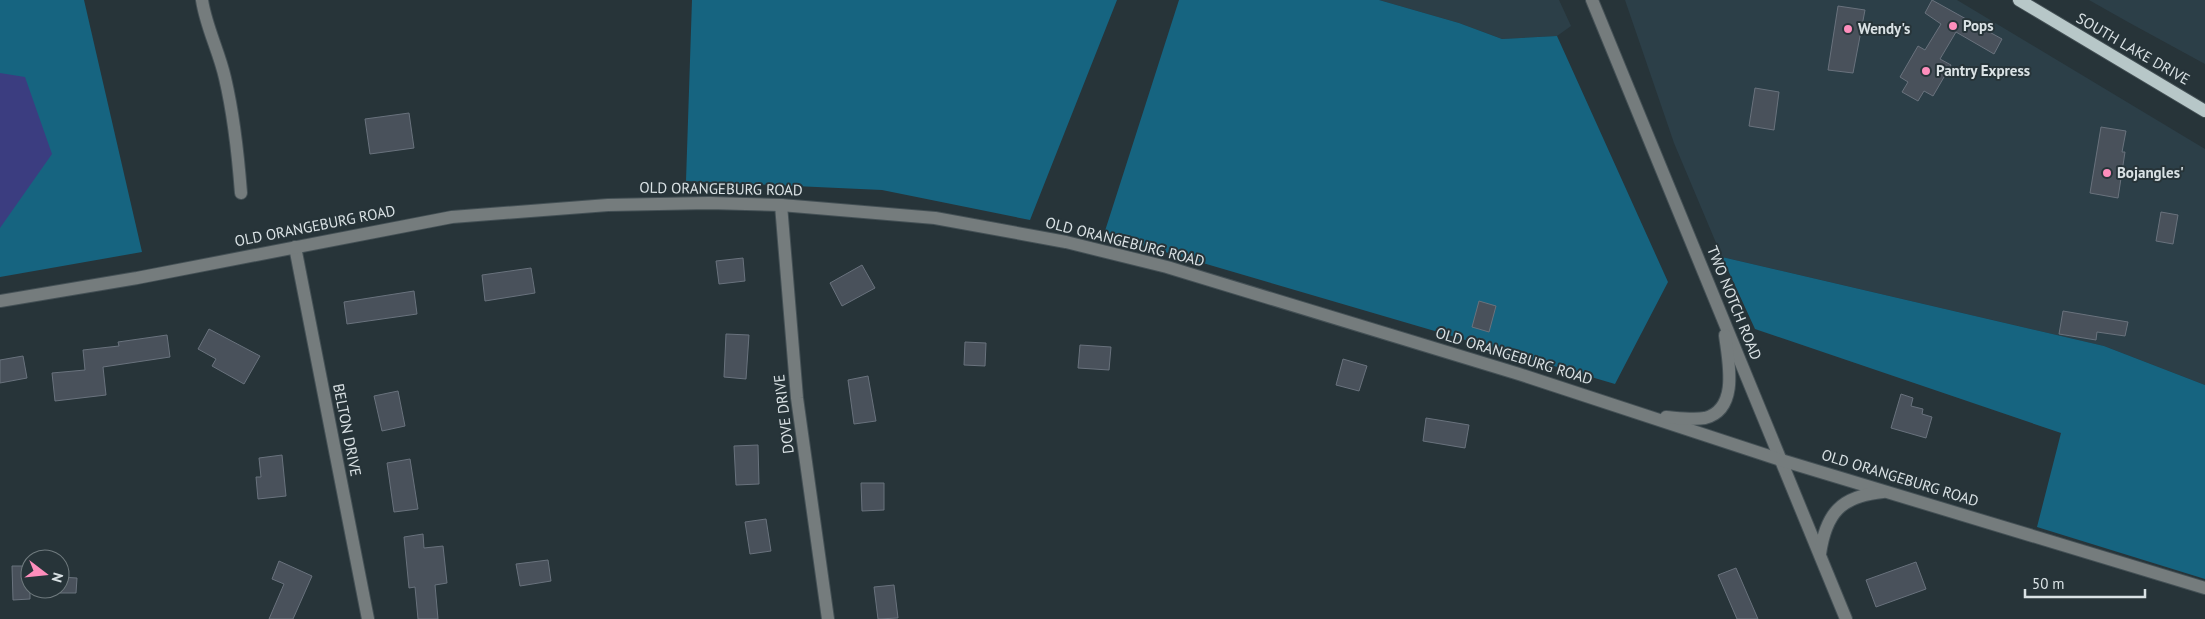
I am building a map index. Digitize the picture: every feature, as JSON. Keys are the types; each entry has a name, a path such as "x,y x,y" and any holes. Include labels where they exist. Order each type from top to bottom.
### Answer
{"main road":[{"name":"SOUTH LAKE DRIVE","path":"2019,0 2205,111"}],"street":[{"path":"202,0 204,15 227,85 236,131 241,193"},
{"name":"TWO NOTCH ROAD","path":"1592,0 1846,619"},
{"name":"OLD ORANGEBURG ROAD","path":"0,301 452,217 608,205 781,205 935,218 1117,253 1519,374 1781,460 2205,588"},
{"name":"DOVE DRIVE","path":"781,205 797,398 828,619"},
{"name":"BELTON DRIVE","path":"295,247 368,619"},
{"path":"1650,417 1705,418 1715,413 1722,406 1730,385 1723,318"},
{"path":"1820,554 1822,535 1830,518 1839,507 1868,493 1888,491"}],"shaded area":[{"path":"0,0 84,0 142,252 0,277"},
{"path":"692,0 1117,0 1030,220 882,190 686,181"},
{"path":"1179,0 1379,0 1459,23 1502,39 1557,36 1668,282 1615,384 1104,234"},
{"path":"1379,0 1559,0 1571,26 1557,36 1502,39 1459,23"},
{"path":"1625,0 1957,0 2205,149 2205,385 2104,346 1722,257 1674,143"},
{"path":"2089,0 2205,0 2205,64 2128,22"},
{"path":"0,73 25,77 52,154 0,228"},
{"path":"1722,257 2104,346 2205,385 2205,579 2037,527 2061,433 1755,329"}],"building":[{"path":"1932,0 2002,39 1994,54 1956,32 1940,59 1951,65 1933,96 1924,91 1918,101 1902,92 1908,82 1900,77 1918,46 1925,50 1941,24 1925,13"},
{"name":"Wendy's","path":"1838,6 1865,10 1853,73 1828,70"},
{"path":"1755,88 1779,92 1774,130 1749,126"},
{"path":"409,113 414,148 370,154 365,119"},
{"name":"Bojangles'","path":"2101,127 2126,131 2118,198 2090,193"},
{"path":"2161,212 2178,215 2173,244 2156,241"},
{"path":"743,258 745,281 719,284 716,261"},
{"path":"862,265 875,288 842,306 830,283"},
{"path":"531,268 535,293 485,301 482,275"},
{"path":"414,291 417,314 347,324 344,302"},
{"path":"1479,301 1496,306 1489,332 1472,327"},
{"path":"2063,311 2128,322 2125,336 2097,332 2096,340 2059,334"},
{"path":"209,329 260,356 244,384 212,366 216,359 198,349"},
{"path":"726,334 749,335 746,379 724,377"},
{"path":"167,335 170,357 103,367 106,395 55,401 52,373 85,370 83,350 119,346 118,342"},
{"path":"965,342 986,343 985,366 964,365"},
{"path":"1080,345 1111,347 1109,370 1078,368"},
{"path":"23,356 27,378 0,383 0,360"},
{"path":"1343,359 1367,366 1359,391 1336,385"},
{"path":"868,376 876,421 854,424 848,380"},
{"path":"398,391 405,426 382,431 374,396"},
{"path":"1901,394 1913,398 1911,406 1923,409 1922,414 1932,417 1926,438 1891,428"},
{"path":"1426,418 1469,425 1465,448 1423,441"},
{"path":"758,445 759,484 736,485 734,446"},
{"path":"282,455 286,496 258,499 256,477 261,477 259,458"},
{"path":"410,459 418,509 394,512 387,463"},
{"path":"861,483 884,483 884,510 862,511"},
{"path":"766,519 771,551 750,554 745,522"},
{"path":"423,534 424,548 443,546 447,583 435,585 438,619 418,619 415,587 409,588 404,537"},
{"path":"548,560 551,581 520,586 516,564"},
{"path":"279,561 312,576 293,619 269,619 284,584 272,579"},
{"path":"1916,562 1926,589 1876,607 1866,580"},
{"path":"12,566 20,566 20,599 30,599 13,600"},
{"path":"1736,568 1758,619 1737,619 1718,575"},
{"path":"70,578 77,578 76,593 70,593"},
{"path":"894,585 898,618 878,619 874,587"}],"place":[{"name":"Pops","path":"1953,26"},
{"name":"Wendy's","path":"1848,29"},
{"name":"Pantry Express","path":"1926,71"},
{"name":"Bojangles'","path":"2107,173"}]}
